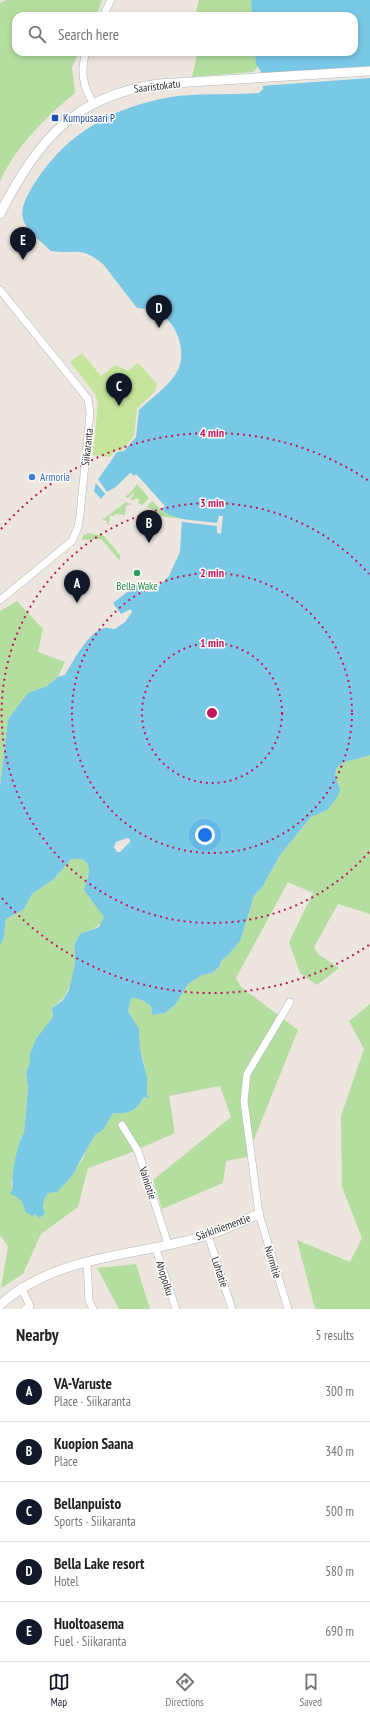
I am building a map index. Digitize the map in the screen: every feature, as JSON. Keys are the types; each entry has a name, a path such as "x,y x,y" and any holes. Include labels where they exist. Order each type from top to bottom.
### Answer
{"main road":[{"name":"Saaristokatu","path":"0,214 15,184 46,140 75,114 92,103 129,89 146,86 370,71"},
{"name":"Särkiniementie","path":"0,1305 21,1287 49,1273 87,1262 208,1235 259,1214"}],"street":[{"path":"105,12 111,0"},
{"path":"85,56 83,62 84,84 92,103"},
{"name":"Siikaranta","path":"0,290 88,399 90,413 80,514 78,527 72,541 0,600"},
{"name":"Särkiniementie","path":"259,1214 244,1101 247,1074 290,1002"},
{"name":"Vainiotie","path":"122,1125 138,1151 168,1244"},
{"name":"Nurmitie","path":"259,1214 288,1309"},
{"name":"Luhtatie","path":"208,1235 232,1309"},
{"name":"Ahopolku","path":"155,1246 176,1309"},
{"path":"87,1262 89,1301 93,1309"},
{"path":"21,1287 29,1308"}],"green space":[{"path":"6,0 102,0 98,12 12,12 12,56 77,56 72,67 75,93 32,133 6,169 0,182 0,3"},
{"path":"199,0 251,0 252,12 196,12"},
{"path":"196,56 256,56 257,68 253,72 192,77"},
{"path":"82,353 101,376 115,365 128,371 138,363 157,384 156,390 137,409 134,436 123,450 115,451 110,457 93,455 98,403 95,394 70,362"},
{"path":"137,484 149,498 142,505 138,503 140,500 136,498 133,501 130,499 134,495 133,493 128,498 125,497"},
{"path":"152,501 160,509 182,519 160,516 160,514 147,506"},
{"path":"126,502 131,504 126,506 125,515 110,515 109,525 107,524 107,521 102,520"},
{"path":"87,533 104,536 120,555 120,561 101,539 82,540 83,535 86,535"},
{"path":"17,601 43,629 38,652 65,662 58,677 47,686 28,693 8,719 0,786 0,611"},
{"path":"370,755 370,914 338,904 314,947 318,954 339,968 317,985 300,973 289,942 313,893 288,882 236,978 241,987 298,1030 247,1157 226,1161 223,1183 162,1209 153,1180 231,1117 220,1086 169,1096 175,1133 127,1154 88,1168 78,1207 41,1234 23,1274 1,1288 8,1246 0,1235 0,945 4,936 6,919 24,909 32,894 54,879 71,859 84,860 87,864 89,873 84,890 104,917 100,924 77,939 74,945 75,967 70,987 58,1004 52,1008 53,1017 30,1054 30,1063 26,1072 28,1088 24,1134 21,1137 11,1184 23,1203 42,1208 43,1201 48,1193 57,1192 83,1159 86,1150 96,1134 103,1130 113,1113 131,1111 144,1097 148,1099 144,1063 140,1048 139,1029 128,1011 128,1004 131,998 142,1000 151,1006 152,1015 165,1013 176,1004 188,984 202,975 212,973 219,967 222,960 240,941 254,896 263,886 280,855 311,817 327,810 340,788 335,772 338,767 342,763"},
{"path":"370,1004 370,1309 315,1309 297,1240 350,1262 362,1238 342,1187 341,1116 364,1049 349,1021"},
{"path":"136,1264 150,1309 119,1309 97,1268"}],"water":[{"path":"251,0 370,0 370,755 343,763 338,767 336,779 340,788 338,796 327,810 311,817 280,855 263,886 254,896 240,941 222,960 219,967 212,973 202,975 188,984 176,1004 165,1013 152,1015 151,1006 142,1000 131,998 128,1011 139,1029 140,1048 147,1078 147,1094 149,1099 144,1097 135,1109 127,1113 113,1113 103,1130 96,1134 72,1176 57,1192 48,1193 43,1203 45,1214 39,1218 35,1214 32,1216 25,1211 20,1200 10,1194 13,1188 12,1184 17,1151 24,1133 28,1088 26,1072 30,1063 30,1054 36,1039 53,1017 52,1008 62,1001 69,990 75,963 74,945 80,934 99,927 104,917 84,890 89,873 87,864 84,860 71,859 54,879 32,894 24,909 6,919 4,936 0,945 0,786 8,719 28,693 47,686 58,677 65,675 82,647 93,634 105,628 115,629 125,622 132,612 131,609 121,614 113,603 139,583 148,590 155,590 169,576 180,552 182,519 167,514 161,509 164,506 137,475 134,477 130,473 116,487 107,492 101,499 94,491 96,482 117,452 124,451 136,437 139,410 175,376 181,363 181,346 179,338 171,323 159,313 148,309 137,308 103,264 95,258 83,253 51,251 27,227 23,220 22,212 24,204 36,181 49,164 63,149 94,124 130,107 171,97 259,93 263,89 261,72 256,64 255,56 358,56 358,12 252,12","holes":["127,838 130,839 130,842 120,852 117,852 114,847 116,842"]}],"pier":[{"path":"370,66 370,78 260,86 259,74"},
{"path":"115,451 117,452 98,479 107,492 116,487 131,473 134,476 136,474 165,506 161,509 160,508 162,506 136,477 132,478 130,476 117,488 108,493 107,496 94,481"},
{"path":"219,516 223,516 221,534 217,533 217,526 182,522 182,519 217,523"}],"place":[{"name":"Kumpusaari P","path":"55,118"},
{"name":"Huoltoasema","path":"23,260"},
{"name":"Bella Lake resort","path":"159,328"},
{"name":"Bellanpuisto","path":"119,406"},
{"name":"Armoria","path":"32,477"},
{"name":"Kuopion Saana","path":"149,543"},
{"name":"Bella Wake","path":"137,573"},
{"name":"VA-Varuste","path":"77,603"}]}
